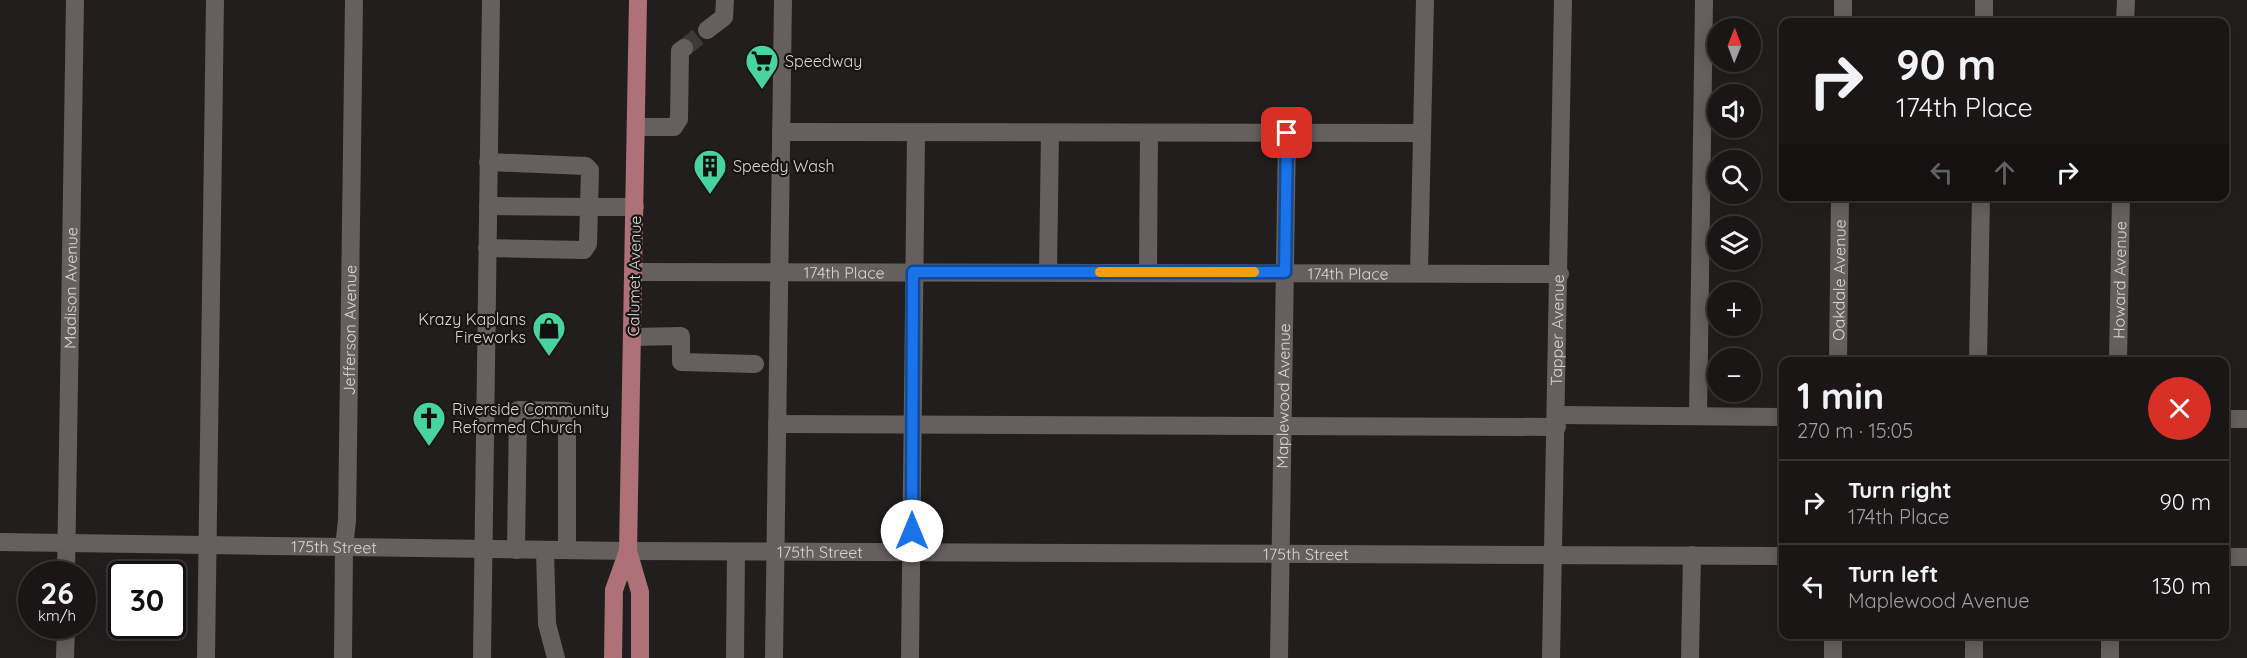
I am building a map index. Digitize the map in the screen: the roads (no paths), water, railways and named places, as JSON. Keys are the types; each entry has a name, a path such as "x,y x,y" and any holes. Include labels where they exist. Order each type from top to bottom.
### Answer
{"main road":[{"name":"Calumet Avenue","path":"638,0 628,551 640,592 640,658"},
{"name":"Calumet Avenue","path":"613,658 614,590 628,551"}],"street":[{"name":"Madison Avenue","path":"66,561 75,0"},
{"path":"206,658 215,0"},
{"name":"Jefferson Avenue","path":"343,658 354,0"},
{"path":"482,658 488,249 491,206 488,162 491,0"},
{"path":"706,30 724,17 725,0"},
{"path":"774,658 783,0"},
{"path":"1419,272 1425,0"},
{"name":"Tapper Avenue","path":"1551,658 1560,274 1563,0"},
{"path":"1698,416 1704,0"},
{"path":"1843,0 1843,18"},
{"path":"1983,18 1984,0"},
{"path":"2125,18 2126,0"},
{"path":"636,127 674,127 679,119 680,51 684,48"},
{"path":"781,132 1422,133"},
{"path":"910,658 916,133"},
{"path":"1048,272 1050,133"},
{"path":"1148,272 1149,133"},
{"name":"Maplewood Avenue","path":"1279,658 1287,133"},
{"path":"488,162 586,166 590,170 588,244 584,250 488,249"},
{"name":"Oakdale Avenue","path":"1838,357 1840,201"},
{"path":"1978,357 1981,201"},
{"name":"Howard Avenue","path":"2118,357 2121,201"},
{"path":"491,206 635,207"},
{"name":"174th Place","path":"634,272 1560,274"},
{"path":"633,337 681,336 681,362 755,364"},
{"path":"516,550 518,410 567,411 567,550"},
{"path":"777,424 1283,427 1698,416 1779,417"},
{"path":"2229,419 2247,419"},
{"name":"175th Street","path":"0,542 736,552 1779,556"},
{"path":"545,550 547,624 556,658"},
{"path":"735,658 736,552"},
{"path":"1690,658 1692,555"},
{"path":"2229,557 2247,557"},
{"path":"65,658 66,639"},
{"path":"1833,639 1833,658"},
{"path":"1974,639 1974,658"},
{"path":"2110,639 2110,658"}],"tunnel":[{"path":"684,48 707,30"}],"place":[{"name":"Speedway","path":"762,90"},
{"name":"Speedy Wash","path":"710,195"},
{"name":"Krazy Kaplans Fireworks","path":"549,357"},
{"name":"Riverside Community Reformed Church","path":"429,447"}]}
